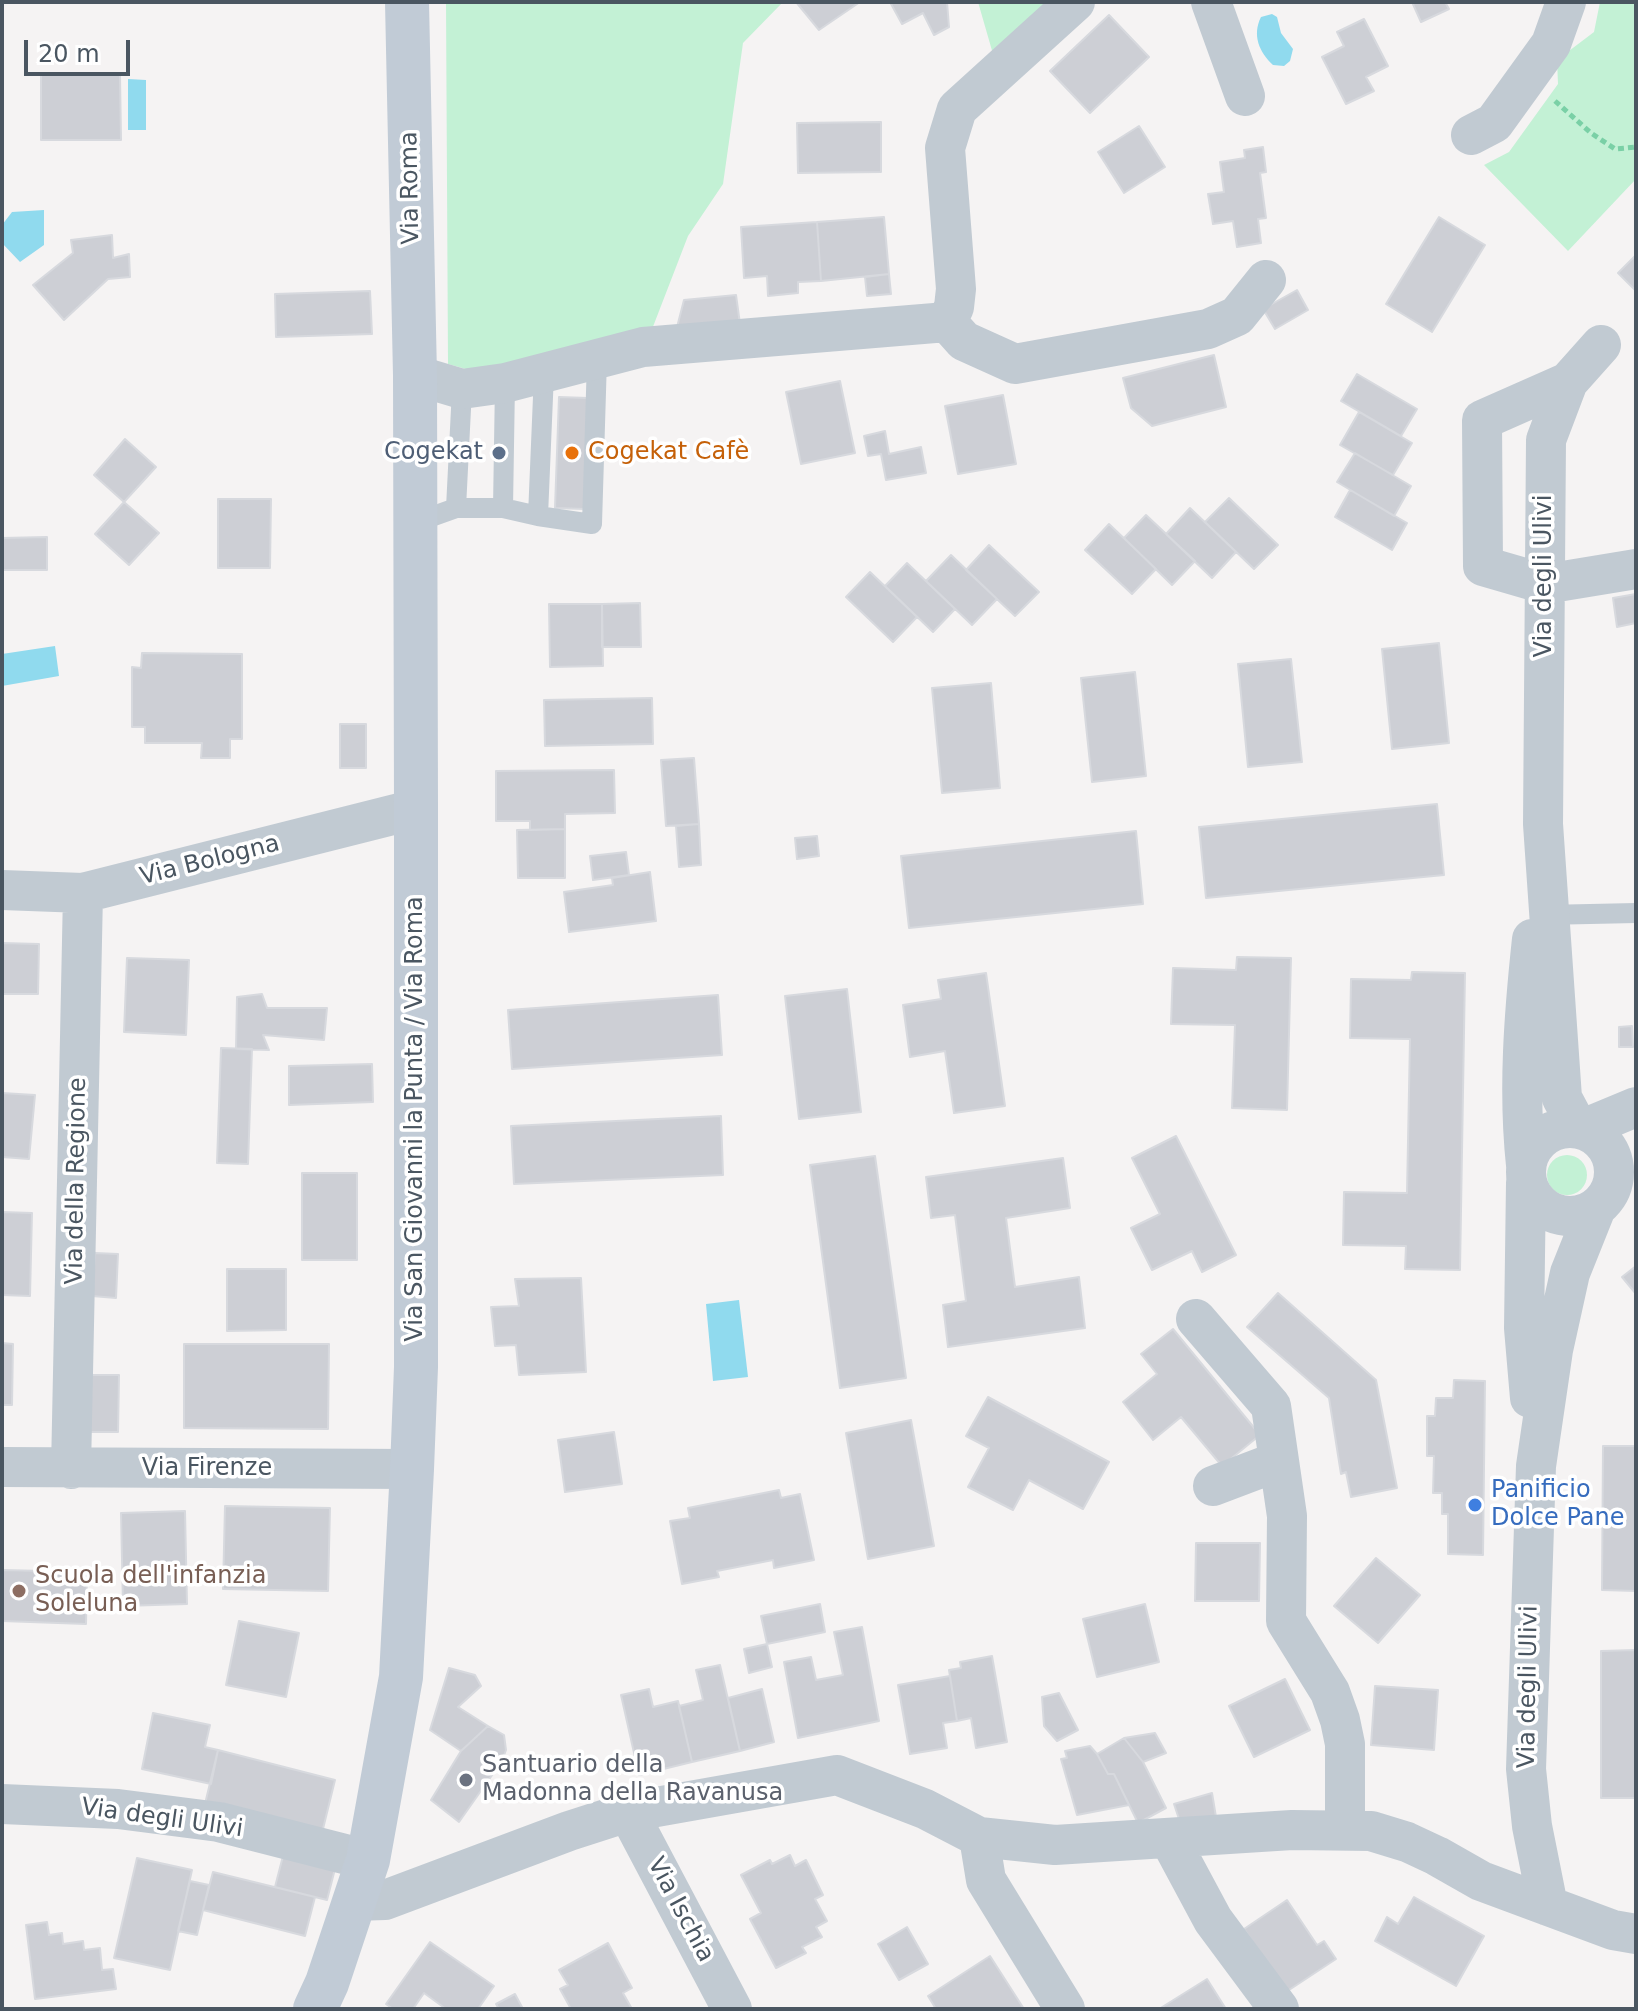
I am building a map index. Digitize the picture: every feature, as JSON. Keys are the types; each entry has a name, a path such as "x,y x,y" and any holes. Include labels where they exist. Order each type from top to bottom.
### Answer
{"main road":[{"name":"Via Roma","path":"407,2 415,375"},
{"name":"Via San Giovanni la Punta / Via Roma","path":"315,2009 327,1983 368,1860 401,1677 416,1367 415,375"}],"street":[{"path":"947,322 954,307 956,289 945,148 957,109 1075,2"},
{"path":"1211,2 1245,96"},
{"path":"1471,135 1494,123 1551,44 1566,2"},
{"path":"947,322 964,341 1015,364 1208,329 1237,316 1266,280"},
{"path":"415,375 462,389 505,383 643,347 947,322"},
{"name":"Via degli Ulivi","path":"1542,915 1546,440 1568,382 1601,345"},
{"path":"1568,382 1482,420 1483,566 1545,584 1636,569"},
{"name":"Via Bologna","path":"2,890 83,893 416,809"},
{"name":"Via della Regione","path":"71,1469 83,893"},
{"path":"1542,915 1562,1098 1580,1129"},
{"path":"1536,1466 1524,1328 1526,1174 1523,1022 1542,915"},
{"path":"1580,1129 1636,1107"},
{"path":"1536,1466 1553,1350 1570,1273 1613,1191 1612,1156 1595,1135 1580,1129 1564,1128 1538,1140 1526,1174 1532,1195 1542,1207 1568,1216 1583,1214 1613,1191"},
{"path":"1196,1319 1271,1406 1287,1516 1286,1621 1330,1692 1340,1720 1345,1744 1345,1830"},
{"path":"1213,1486 1279,1461"},
{"name":"Via degli Ulivi","path":"1536,1466 1526,1769 1532,1826 1548,1906"},
{"name":"Via Firenze","path":"2,1467 412,1469"},
{"path":"355,1901 385,1900 628,1812 837,1775 925,1809 979,1837 1055,1845 1292,1830 1371,1831 1407,1842 1481,1881 1613,1930 1636,1934"},
{"name":"Via degli Ulivi","path":"2,1804 118,1809 219,1822 368,1860"},
{"name":"Via Ischia","path":"628,1812 732,2009"},
{"path":"979,1837 986,1880 1065,2009"},
{"path":"1169,1838 1213,1920 1279,2009"}],"lane":[{"path":"414,523 456,508 503,508 592,524 597,359"},
{"path":"538,516 544,373"},
{"path":"503,508 505,383"},
{"path":"456,508 462,389"},
{"path":"1542,915 1636,913"}],"path":[{"path":"1527,77 1591,133 1615,149 1636,147"}],"green space":[{"path":"446,2 783,2 743,43 723,184 688,236 649,337 487,375 448,364"},
{"path":"978,2 1050,2 993,54"},
{"path":"1600,2 1636,2 1636,179 1568,251 1484,165 1509,152 1558,84 1557,60 1594,32"},
{"path":"1567,1155 1581,1161 1587,1175 1581,1189 1567,1195 1553,1189 1547,1175 1553,1161"}],"water":[{"path":"1272,14 1277,17 1281,33 1293,49 1290,61 1284,66 1273,65 1258,43 1257,30 1261,17"},
{"path":"128,79 146,80 146,130 128,130"},
{"path":"44,210 44,245 20,262 2,243 2,225 12,212"},
{"path":"55,646 59,676 2,686 2,654"},
{"path":"739,1300 748,1377 713,1381 706,1304"}],"building":[{"path":"796,2 860,2 819,30"},
{"path":"890,2 947,2 949,27 934,35 923,13 902,24"},
{"path":"1412,2 1445,2 1449,9 1421,22"},
{"path":"1109,15 1149,57 1090,113 1050,71"},
{"path":"1364,19 1388,66 1366,77 1374,91 1346,104 1322,57 1344,46 1337,32"},
{"path":"41,75 120,75 121,140 41,140"},
{"path":"881,122 881,172 798,173 797,123"},
{"path":"1139,126 1165,167 1124,193 1098,152"},
{"path":"1263,147 1266,172 1260,173 1266,218 1258,219 1261,243 1237,247 1233,221 1213,224 1208,194 1224,192 1220,162 1245,158 1244,150"},
{"path":"884,217 889,274 821,281 817,222"},
{"path":"1439,217 1485,245 1432,332 1386,304"},
{"path":"817,222 821,281 798,282 798,293 768,296 767,276 744,278 741,227"},
{"path":"112,235 113,258 129,254 130,277 108,279 64,320 33,285 73,253 71,240"},
{"path":"1636,255 1636,291 1618,273"},
{"path":"889,274 891,294 867,296 865,277"},
{"path":"1297,290 1308,310 1275,329 1263,309"},
{"path":"370,291 372,334 276,337 275,294"},
{"path":"736,295 740,324 676,331 684,300"},
{"path":"1214,355 1226,407 1152,426 1131,408 1123,378"},
{"path":"1357,374 1417,409 1401,436 1341,401"},
{"path":"840,381 855,453 801,464 786,392"},
{"path":"1003,395 1016,464 958,474 945,406"},
{"name":"Cogekat Cafè","path":"559,397 588,398 585,509 555,508"},
{"path":"1359,412 1412,443 1393,475 1340,445"},
{"path":"885,431 889,454 921,447 926,473 886,480 881,454 868,456 864,436"},
{"path":"125,439 156,467 124,502 94,475"},
{"path":"1355,453 1411,486 1394,516 1337,482"},
{"path":"1350,490 1407,523 1392,550 1335,517"},
{"path":"1229,498 1278,545 1254,569 1205,522"},
{"path":"218,499 271,499 270,568 218,568"},
{"path":"124,502 159,533 129,565 95,534"},
{"path":"1190,508 1236,552 1212,578 1166,534"},
{"path":"1146,515 1195,561 1172,585 1124,538"},
{"path":"1109,524 1156,569 1132,594 1085,550"},
{"path":"47,537 47,570 2,570 2,538"},
{"path":"989,545 1039,592 1015,616 966,570"},
{"path":"951,555 997,599 972,625 926,581"},
{"path":"907,563 955,609 933,632 885,586"},
{"path":"870,572 917,617 893,642 846,597"},
{"path":"1636,594 1636,623 1617,627 1613,598"},
{"path":"640,603 641,647 602,647 602,604"},
{"path":"549,604 602,604 603,666 550,667"},
{"path":"1439,643 1449,743 1392,749 1382,649"},
{"path":"142,653 242,654 242,739 230,739 230,758 201,758 202,743 145,743 145,727 132,727 132,667 141,668"},
{"path":"1291,659 1302,762 1248,767 1238,664"},
{"path":"1135,672 1146,776 1092,782 1081,678"},
{"path":"991,683 1000,788 942,793 932,688"},
{"path":"652,698 653,744 545,746 544,700"},
{"path":"340,724 366,724 366,768 340,768"},
{"path":"694,758 699,824 666,826 661,760"},
{"path":"614,770 615,813 565,814 565,829 530,830 530,821 496,821 496,771"},
{"path":"1437,804 1444,875 1206,898 1199,827"},
{"path":"699,824 701,865 679,867 676,826"},
{"path":"565,829 565,878 518,878 517,830"},
{"path":"1136,831 1143,904 909,928 901,856"},
{"path":"817,836 819,856 797,859 795,838"},
{"path":"626,852 629,875 593,880 590,856"},
{"path":"650,872 656,921 569,932 564,892 613,885 612,878"},
{"path":"2,943 39,944 38,994 2,994"},
{"path":"1237,957 1291,958 1287,1110 1232,1108 1235,1025 1171,1024 1173,968 1236,970"},
{"path":"127,958 189,960 186,1035 124,1032"},
{"path":"1412,972 1465,973 1460,1270 1405,1269 1406,1246 1343,1245 1344,1192 1407,1193 1410,1039 1350,1038 1351,979 1411,980"},
{"path":"986,973 1005,1106 954,1113 945,1051 910,1057 903,1005 941,999 938,980"},
{"path":"847,989 861,1112 799,1119 785,996"},
{"path":"262,994 267,1008 327,1008 324,1040 263,1035 269,1050 236,1049 237,997"},
{"path":"718,995 722,1055 512,1069 508,1010"},
{"path":"1632,1026 1633,1047 1619,1047 1619,1027"},
{"path":"221,1048 252,1049 248,1164 217,1163"},
{"path":"372,1064 373,1102 289,1105 289,1066"},
{"path":"2,1093 35,1095 29,1159 2,1157"},
{"path":"721,1116 723,1175 514,1184 511,1126"},
{"path":"1176,1136 1236,1255 1202,1272 1192,1251 1152,1270 1131,1228 1160,1214 1132,1158"},
{"path":"875,1156 906,1378 840,1388 810,1165"},
{"path":"1063,1158 1070,1208 1006,1218 1015,1287 1079,1277 1085,1328 948,1347 943,1305 966,1301 955,1215 931,1218 926,1177"},
{"path":"302,1173 357,1173 357,1260 302,1260"},
{"path":"2,1212 32,1213 30,1296 2,1295"},
{"path":"95,1253 118,1254 116,1298 92,1296"},
{"path":"1636,1266 1636,1294 1622,1277"},
{"path":"227,1269 286,1269 286,1330 227,1331"},
{"path":"581,1278 586,1372 519,1375 516,1345 495,1346 491,1307 519,1306 515,1279"},
{"path":"1278,1293 1376,1380 1397,1488 1351,1497 1346,1472 1341,1474 1329,1398 1247,1327"},
{"path":"1173,1329 1260,1435 1222,1466 1181,1417 1153,1440 1123,1402 1157,1374 1141,1354"},
{"path":"2,1343 13,1344 12,1405 2,1405"},
{"path":"184,1344 329,1344 328,1429 184,1428"},
{"path":"90,1375 119,1375 118,1432 90,1432"},
{"path":"1454,1380 1485,1381 1483,1555 1448,1554 1448,1514 1442,1514 1442,1493 1433,1493 1434,1456 1427,1456 1427,1416 1435,1416 1436,1398 1453,1398"},
{"path":"988,1397 1109,1462 1083,1509 1029,1480 1013,1510 968,1487 989,1448 966,1436"},
{"path":"911,1420 934,1546 868,1559 846,1433"},
{"path":"614,1432 622,1484 565,1492 558,1440"},
{"path":"1603,1446 1636,1446 1636,1591 1602,1590"},
{"path":"779,1490 781,1498 800,1494 814,1560 774,1568 773,1560 717,1571 719,1577 682,1584 670,1521 690,1518 688,1508"},
{"path":"225,1506 330,1508 328,1591 223,1589"},
{"path":"185,1511 187,1604 123,1606 121,1513"},
{"path":"1196,1543 1260,1543 1259,1601 1195,1601"},
{"path":"1376,1558 1420,1595 1378,1643 1334,1606"},
{"path":"2,1570 87,1572 86,1624 2,1621"},
{"path":"820,1604 825,1632 767,1644 761,1616"},
{"path":"1145,1604 1159,1662 1097,1677 1083,1619"},
{"path":"239,1621 299,1633 286,1697 226,1685"},
{"path":"862,1627 879,1721 798,1738 784,1662 811,1657 816,1680 843,1675 834,1632"},
{"path":"767,1644 772,1667 749,1673 744,1649"},
{"path":"1636,1650 1636,1798 1601,1798 1601,1651"},
{"path":"992,1656 1007,1742 976,1748 971,1718 957,1721 949,1670 961,1668 960,1662"},
{"path":"720,1665 740,1751 692,1762 679,1706 703,1700 696,1670"},
{"path":"449,1668 475,1675 481,1686 458,1707 488,1726 461,1751 430,1730"},
{"path":"950,1676 957,1721 943,1723 947,1748 910,1754 898,1685"},
{"path":"1285,1679 1310,1730 1254,1757 1229,1706"},
{"path":"1375,1686 1438,1690 1434,1750 1371,1745"},
{"path":"649,1689 653,1707 678,1701 692,1762 639,1775 621,1695"},
{"path":"762,1689 774,1742 740,1751 728,1698"},
{"path":"1059,1693 1078,1730 1057,1741 1044,1726 1042,1697"},
{"path":"153,1713 210,1725 205,1747 218,1750 211,1784 142,1769"},
{"name":"Santuario della Madonna della Ravanusa","path":"488,1726 504,1735 506,1750 502,1761 459,1822 431,1800 461,1751"},
{"path":"1155,1733 1166,1753 1143,1762 1124,1738"},
{"path":"1124,1738 1143,1762 1166,1808 1138,1823 1114,1774 1108,1774 1097,1754"},
{"path":"1090,1746 1108,1774 1114,1774 1129,1805 1077,1815 1061,1759 1067,1758 1065,1751"},
{"path":"218,1750 335,1780 321,1837 204,1808"},
{"path":"1212,1793 1216,1817 1180,1822 1174,1804"},
{"path":"284,1852 336,1865 327,1900 275,1887"},
{"path":"790,1855 795,1866 806,1860 823,1895 815,1899 827,1921 816,1927 822,1937 802,1947 806,1953 776,1968 750,1919 761,1913 741,1875 770,1860 772,1864"},
{"path":"137,1858 192,1870 170,1970 114,1958"},
{"path":"213,1872 315,1897 305,1936 203,1910"},
{"path":"190,1881 209,1885 197,1935 178,1931"},
{"path":"1414,1897 1484,1936 1456,1986 1375,1941 1387,1917 1398,1924"},
{"path":"1287,1900 1317,1945 1324,1941 1336,1959 1286,1992 1244,1929"},
{"path":"47,1922 49,1935 62,1933 63,1944 83,1941 84,1950 100,1948 102,1970 113,1969 116,1989 35,1999 26,1925"},
{"path":"907,1927 928,1964 899,1980 878,1944"},
{"path":"430,1942 494,1986 478,2009 446,2009 424,1993 413,2009 393,2009 386,2004"},
{"path":"608,1943 632,1988 623,1993 632,2009 571,2009 560,1989 568,1985 559,1970"},
{"path":"990,1956 1024,2009 936,2009 928,1996"},
{"path":"1207,1979 1226,2009 1159,2009"},
{"path":"515,1994 523,2009 499,2009 496,2004"}],"place":[{"name":"Cogekat","path":"499,453"},
{"name":"Cogekat Cafè","path":"572,453"},
{"name":"Panificio Dolce Pane","path":"1475,1505"},
{"name":"Scuola dell'infanzia Soleluna","path":"19,1591"},
{"name":"Santuario della Madonna della Ravanusa","path":"466,1780"}]}
